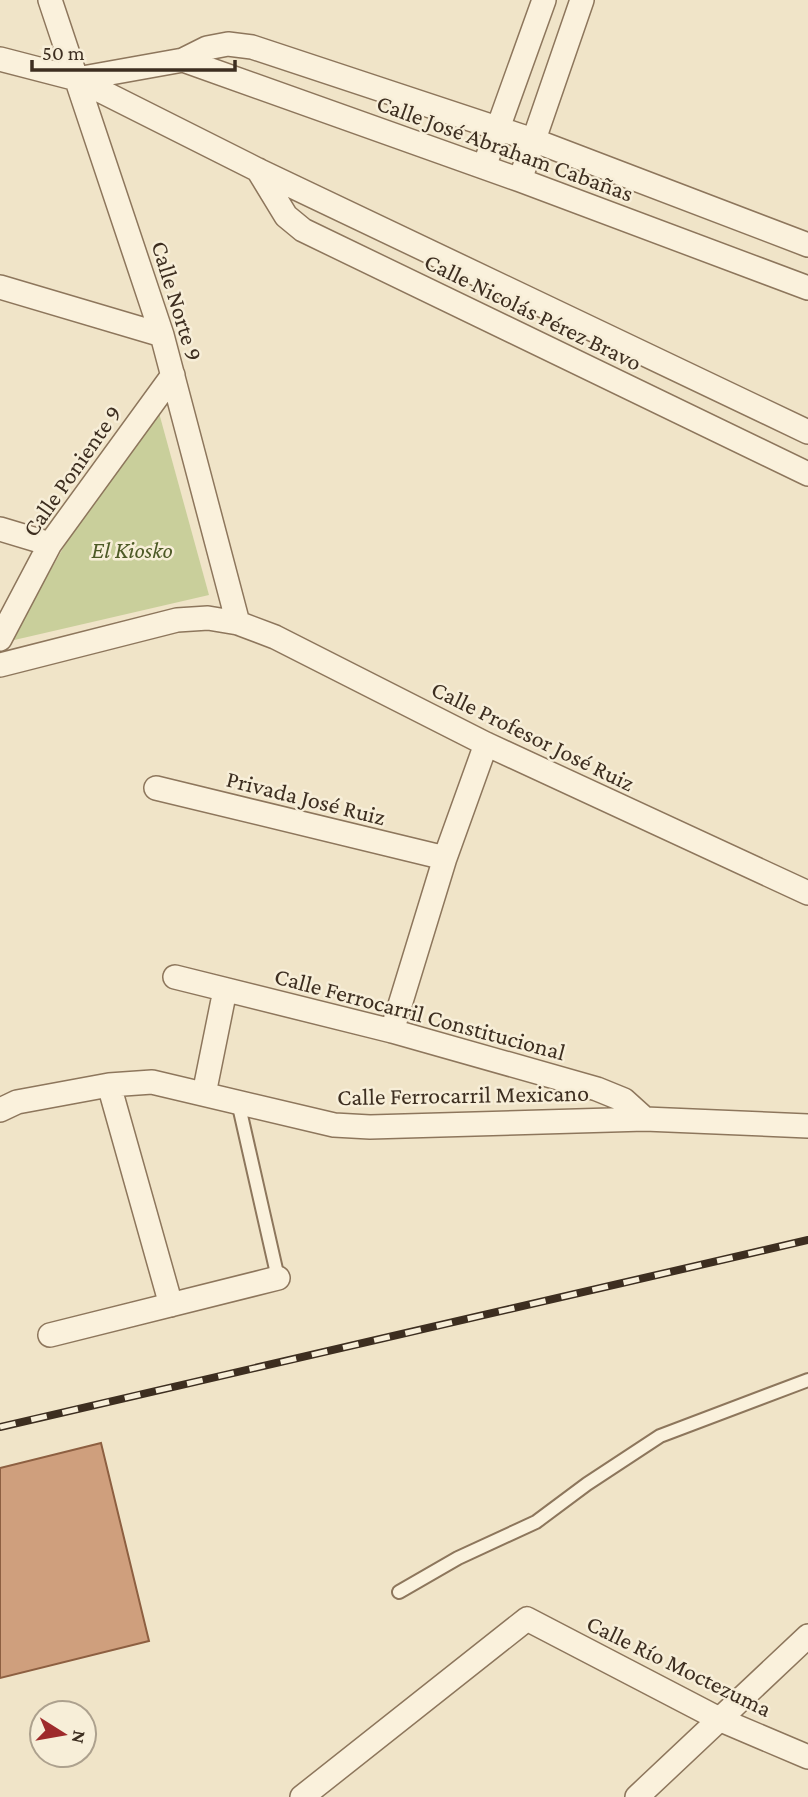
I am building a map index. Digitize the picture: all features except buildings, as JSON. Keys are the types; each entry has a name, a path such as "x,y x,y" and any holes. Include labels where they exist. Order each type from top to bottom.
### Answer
{"street":[{"name":"Calle Norte 9","path":"50,0 162,335 237,623"},
{"path":"484,167 544,0"},
{"path":"520,180 582,0"},
{"name":"Calle José Abraham Cabañas","path":"77,79 183,60 207,48 228,44 252,47 533,140 808,245"},
{"path":"0,59 77,79"},
{"name":"Calle José Abraham Cabañas","path":"183,60 520,180 808,288"},
{"name":"Calle Nicolás Pérez Bravo","path":"77,79 258,170 808,432"},
{"name":"Calle Nicolás Pérez Bravo","path":"258,170 286,216 303,230 808,474"},
{"path":"0,287 162,335"},
{"name":"Calle Poniente 9","path":"0,639 50,544 173,375"},
{"path":"0,529 50,544"},
{"name":"Calle Profesor José Ruiz","path":"0,665 177,620 208,618 237,623 275,637 485,744 808,893"},
{"path":"392,1031 445,858 485,744"},
{"name":"Privada José Ruiz","path":"156,788 445,858"},
{"name":"Calle Ferrocarril Constitucional","path":"175,977 392,1031 597,1089 624,1100 645,1119"},
{"path":"204,1094 225,990"},
{"name":"Calle Ferrocarril Mexicano","path":"0,1110 17,1102 109,1085 152,1082 334,1125 370,1127 645,1119 808,1126"},
{"path":"109,1085 171,1305"},
{"path":"50,1335 278,1278"},
{"name":"Calle Río Moctezuma","path":"302,1797 527,1619 721,1720 808,1757"},
{"path":"637,1797 808,1636"}],"lane":[{"path":"238,1102 278,1278"},
{"path":"400,1592 458,1558 536,1522 587,1484 660,1436 808,1381"}],"green space":[{"name":"El Kiosko","path":"153,391 209,595 10,641"}],"railway":[{"path":"0,1427 808,1240"}]}
